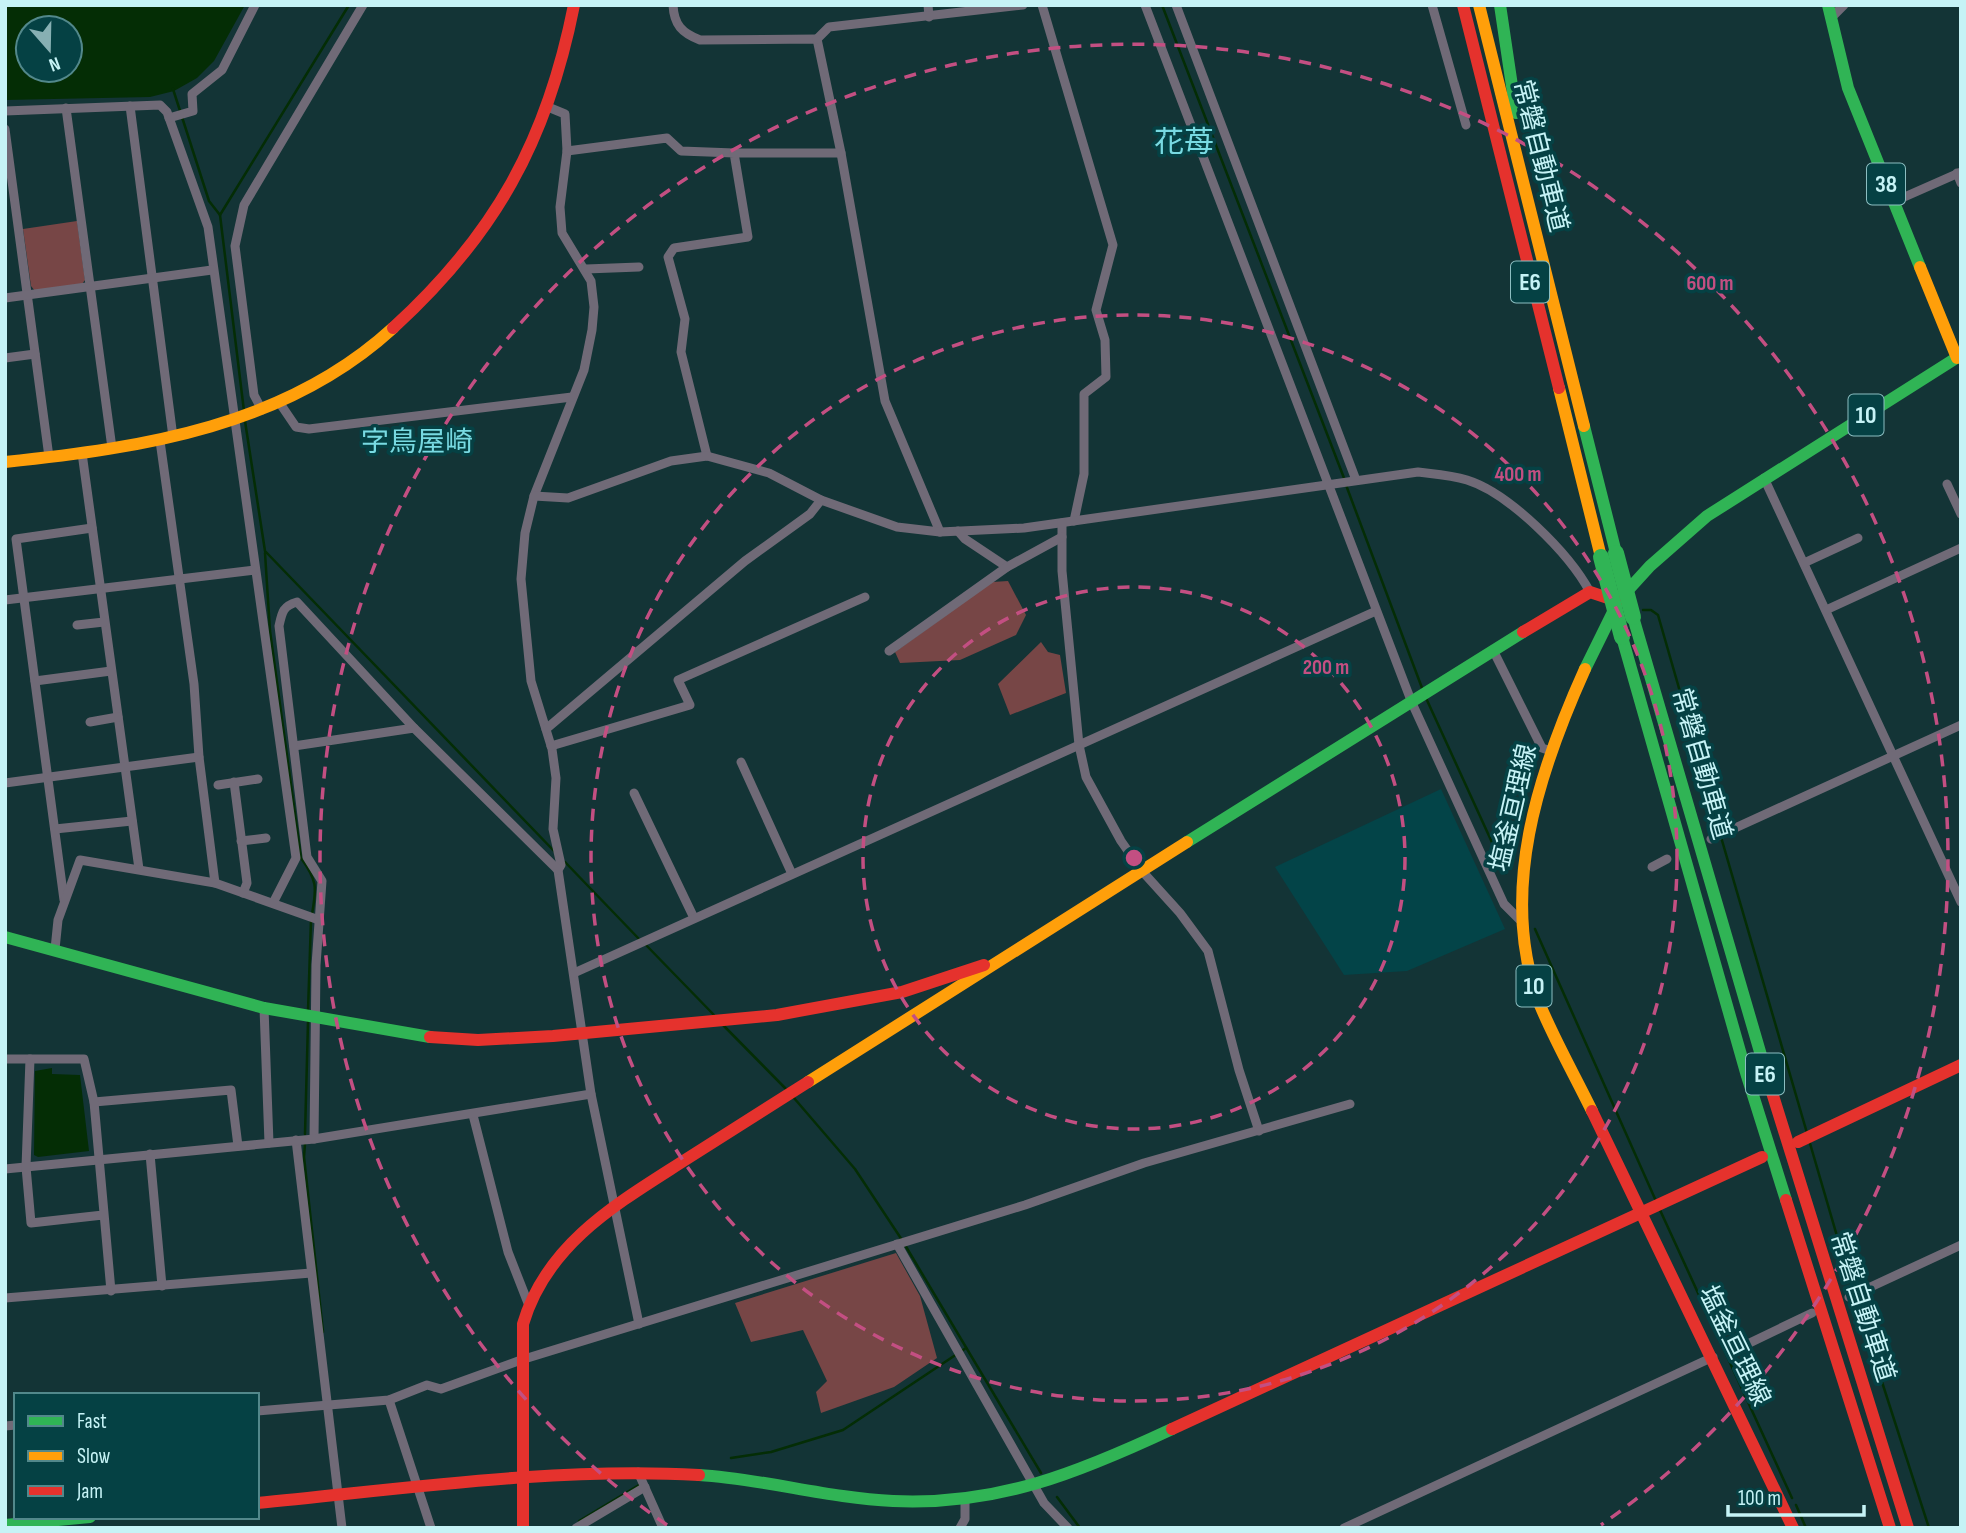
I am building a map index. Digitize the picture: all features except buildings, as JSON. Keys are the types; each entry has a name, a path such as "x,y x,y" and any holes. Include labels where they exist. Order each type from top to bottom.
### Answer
{"main road":[{"path":"5,462 167,439 248,415 279,402 358,357 399,325 455,267 496,210 523,162 548,107 574,5"},
{"path":"1454,5 1497,151"},
{"name":"常磐自動車道","path":"1463,5 1497,151 1608,555 1633,617 1791,1162 1908,1528"},
{"name":"常磐自動車道","path":"1479,5 1557,328 1608,555 1622,637 1747,1076 1890,1528"},
{"path":"1500,5 1512,94 1552,283 1557,328"},
{"name":"38","path":"1830,12 1848,88 1959,357"},
{"name":"塩釜亘理線","path":"1793,1528 1645,1212 1540,1004 1525,951 1521,921 1520,891 1525,854 1551,751 1580,680 1618,602 1669,548 1707,516 1959,357"},
{"path":"523,1528 521,1360 528,1303 552,1261 576,1235 615,1205 1493,650 1590,592 1618,602"},
{"path":"5,937 264,1008 423,1037 478,1040 730,1019 848,1004 902,992 998,961"},
{"path":"1798,1142 1961,1065"},
{"path":"259,1503 521,1479 640,1483 728,1477 892,1501 965,1501 1034,1486 1104,1461 1762,1157"},
{"path":"5,1525 69,1519"}],"street":[{"path":"172,118 193,111 192,94 222,70 255,5"},
{"path":"248,415 254,395 235,246 244,205 363,5"},
{"path":"673,5 676,24 686,35 700,40 817,39 829,27 1023,5"},
{"path":"928,5 929,17"},
{"path":"1042,5 1113,245 1096,310 1105,340 1105,377 1084,394 1084,474 1074,521"},
{"path":"1145,5 1376,611 1504,904 1521,921"},
{"path":"1176,5 1356,481"},
{"path":"1432,5 1466,125"},
{"path":"1830,12 1844,5"},
{"path":"817,39 841,153 885,401 940,532"},
{"path":"5,111 160,105 172,118 208,227 212,270 248,415 254,570 296,858 273,903"},
{"path":"130,106 153,279 179,578 194,684 199,757 215,883"},
{"path":"548,107 565,114 567,151 560,207 562,233 586,269 593,294 592,330 584,370 534,496 525,533 521,579 531,681 551,746 556,778 552,806 555,844 591,1094 639,1324"},
{"path":"66,108 112,448"},
{"path":"5,129 49,457"},
{"path":"567,151 667,138 681,151 841,153"},
{"path":"707,456 681,352 685,319 668,257 674,248 748,237 734,153"},
{"path":"1894,202 1959,172 1961,183"},
{"path":"586,269 639,267"},
{"path":"5,298 212,270"},
{"path":"5,358 35,354"},
{"path":"279,402 296,427 309,429 572,397"},
{"path":"82,453 139,869"},
{"path":"534,496 568,498 670,461 707,456 769,472 821,500 897,527 940,532 1062,523 1418,472 1468,480 1489,490 1526,519 1573,565 1590,592"},
{"path":"1769,475 1804,563 1959,899"},
{"path":"1947,484 1961,513"},
{"path":"546,729 745,561 810,513 821,500"},
{"path":"1062,523 1062,569 1079,745 1086,777 1115,831 1142,871 1180,913 1208,951 1259,1131"},
{"path":"64,900 16,540 92,528"},
{"path":"958,531 965,539 1007,567"},
{"path":"890,651 1007,567 1062,537"},
{"path":"1804,563 1858,538"},
{"path":"1826,610 1961,548"},
{"path":"5,600 254,570"},
{"path":"551,746 690,705 678,680 865,597"},
{"path":"314,1139 310,1018 314,918 322,881 307,857 279,626 282,611 297,602 414,728 560,868"},
{"path":"574,973 1376,611"},
{"path":"77,625 104,622"},
{"path":"1493,650 1542,748 1551,751"},
{"path":"35,681 111,671"},
{"path":"90,722 118,717"},
{"path":"1712,839 1961,725"},
{"path":"294,746 414,728"},
{"path":"5,783 199,757"},
{"path":"741,762 792,874"},
{"path":"218,785 258,779"},
{"path":"234,782 247,883 243,893"},
{"path":"634,793 694,918"},
{"path":"55,829 132,821"},
{"path":"241,841 266,838"},
{"path":"1652,867 1667,859"},
{"path":"55,949 64,900 80,860 215,883 314,918"},
{"path":"264,1008 269,1143"},
{"path":"5,1059 84,1059 94,1102 111,1291"},
{"path":"30,1059 26,1167 31,1223 103,1215"},
{"path":"94,1102 231,1090 237,1146"},
{"path":"5,1169 314,1139 591,1094"},
{"path":"259,1411 389,1400 427,1385 441,1389 521,1360 902,1243 1144,1163 1350,1104"},
{"path":"473,1115 508,1252 528,1303"},
{"path":"296,1140 342,1528"},
{"path":"150,1154 162,1286"},
{"path":"902,1243 956,1352 1034,1486 1044,1503 1068,1528"},
{"path":"1849,1297 1961,1245"},
{"path":"5,1298 311,1273"},
{"path":"1735,1350 1812,1313"},
{"path":"1344,1528 1713,1357"},
{"path":"389,1400 430,1528"},
{"path":"576,1528 640,1483 663,1528"},
{"path":"960,1528 965,1519 965,1501"}],"shaded area":[{"path":"5,5 245,5 214,61 197,78 174,91 150,97 5,100"},
{"path":"77,221 85,280 82,284 35,291 31,286 23,229"},
{"path":"1008,581 1026,615 1016,635 960,660 900,663 895,652 992,582"},
{"path":"1041,642 1048,652 1060,655 1066,693 1010,715 998,684"},
{"path":"1441,789 1505,929 1407,971 1344,975 1275,867"},
{"path":"52,1068 52,1074 80,1075 89,1151 38,1157 34,1155 35,1071"},
{"path":"896,1253 920,1296 937,1358 894,1387 821,1413 816,1392 827,1381 803,1330 751,1342 735,1303"}],"waterway":[{"path":"220,215 349,5"},
{"path":"1162,5 1344,478"},
{"path":"173,89 209,201 220,215 244,411"},
{"path":"245,421 265,551 555,852"},
{"path":"1346,485 1422,688"},
{"path":"265,553 270,631 301,858 314,884 312,914"},
{"path":"1643,610 1651,610 1658,615 1720,831"},
{"path":"1426,698 1506,873"},
{"path":"1721,837 1807,1133"},
{"path":"565,862 640,940"},
{"path":"308,1011 311,920"},
{"path":"1535,929 1656,1201"},
{"path":"645,944 714,1015"},
{"path":"305,1134 308,1022"},
{"path":"723,1025 787,1090"},
{"path":"794,1098 855,1169 902,1240"},
{"path":"1809,1140 1853,1291"},
{"path":"305,1144 304,1157 323,1332"},
{"path":"1660,1210 1792,1498"},
{"path":"905,1245 1041,1473"},
{"path":"1855,1298 1929,1528"},
{"path":"731,1458 771,1452 843,1430 966,1348"},
{"path":"579,1521 639,1485"},
{"path":"1057,1497 1080,1528"},
{"path":"1796,1505 1806,1528"}],"traffic: fast":[{"path":"1500,5 1516,113"},
{"path":"1828,5 1848,88 1920,267"},
{"path":"1585,669 1619,600 1650,566 1707,516 1961,355"},
{"path":"1584,426 1616,553"},
{"path":"1616,553 1633,617"},
{"path":"1601,557 1622,637"},
{"path":"1633,617 1770,1086"},
{"path":"1187,842 1523,632"},
{"path":"1622,637 1747,1076 1786,1200"},
{"path":"5,937 264,1008 430,1037"},
{"path":"699,1475 869,1499 931,1501 968,1498 1003,1492 1071,1472 1172,1429"},
{"path":"5,1525 69,1519"}],"traffic: slow":[{"path":"1479,5 1584,426"},
{"path":"1920,267 1957,358"},
{"path":"5,462 109,449 160,439 260,410 307,388 351,361 393,328"},
{"path":"1559,388 1601,557"},
{"path":"1585,669 1568,708 1539,791 1523,877 1522,920 1528,963 1540,1005 1592,1111"},
{"path":"808,1082 1187,842"}],"traffic: jam":[{"path":"393,328 461,257 512,183 549,100 574,5"},
{"path":"1463,5 1559,388"},
{"path":"1523,632 1590,592 1617,601"},
{"path":"430,1037 478,1040 553,1036 777,1015 902,992 984,965"},
{"path":"1798,1142 1961,1065"},
{"path":"523,1528 523,1324 534,1295 549,1270 567,1248 611,1209 808,1082"},
{"path":"1770,1086 1908,1528"},
{"path":"1592,1111 1793,1528"},
{"path":"1172,1429 1762,1157"},
{"path":"1786,1200 1890,1528"},
{"path":"259,1503 533,1477 644,1473 699,1475"}],"district":[{"name":"花苺","path":"1184,143"},
{"name":"字鳥屋崎","path":"417,442"}]}
